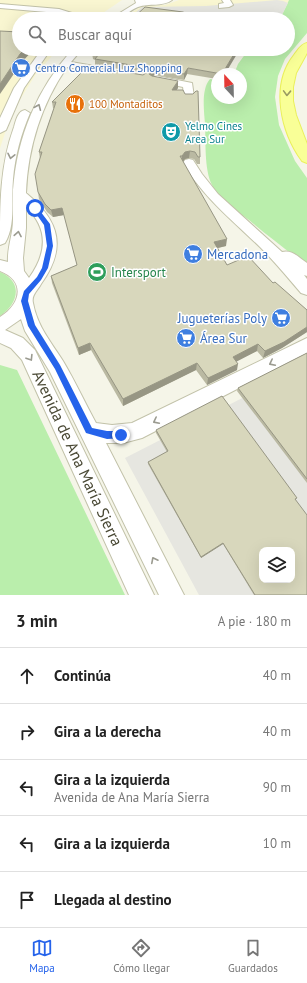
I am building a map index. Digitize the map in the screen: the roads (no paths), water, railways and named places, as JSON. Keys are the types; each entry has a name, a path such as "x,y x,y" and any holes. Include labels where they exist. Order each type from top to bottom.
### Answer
{"main road":[{"path":"307,46 301,52 292,68 287,89 287,107 292,127 307,158"},
{"path":"307,58 299,74 297,107 302,127 307,136"}],"street":[{"path":"118,12 133,0 149,3"},
{"path":"122,12 136,5 168,0"},
{"path":"0,6 64,12"},
{"path":"0,130 19,88 43,56"},
{"path":"0,240 4,233 8,171 17,133 28,105 37,88 62,56"},
{"name":"Avenida de Ana María Sierra","path":"71,56 64,64 42,100 28,133 23,154 19,194 19,232 14,260 17,272 23,278 26,285 25,297 32,326 57,367 172,595"},
{"path":"64,64 114,72"},
{"path":"155,79 188,85 189,97"},
{"path":"189,163 204,185 228,210 266,245 307,289"},
{"path":"0,325 17,313 25,297 45,268 50,246 49,233 43,217 19,194"},
{"path":"266,245 287,256 307,272"},
{"path":"0,265 17,272"},
{"name":"Avenida de Ana María Sierra","path":"0,335 17,342 29,355 142,595"},
{"path":"89,431 107,435 121,435 135,432 307,345"}],"place":[{"name":"Centro Comercial Luz Shopping","path":"21,68"},
{"name":"100 Montaditos","path":"75,104"},
{"name":"Yelmo Cines Area Sur","path":"171,132"},
{"name":"Mercadona","path":"193,254"},
{"name":"Intersport","path":"97,272"},
{"name":"Jugueterías Poly","path":"281,318"},
{"name":"Área Sur","path":"186,338"}]}
